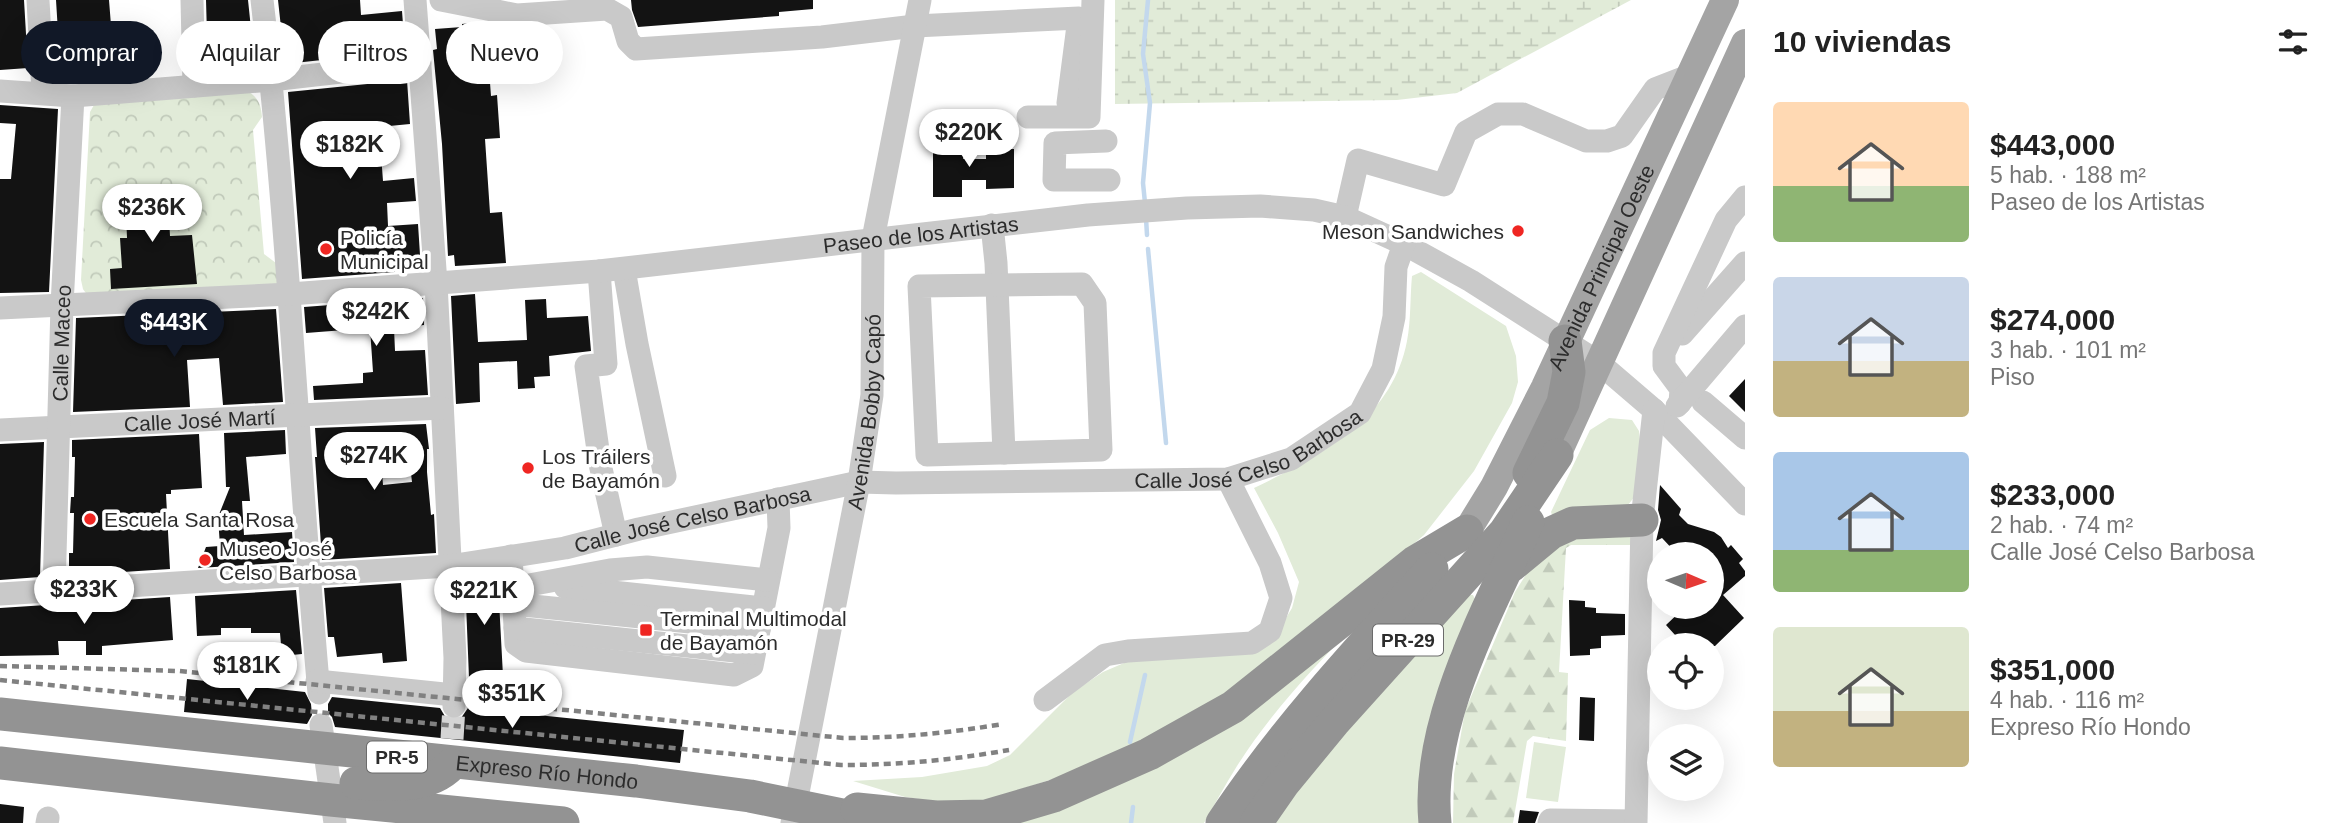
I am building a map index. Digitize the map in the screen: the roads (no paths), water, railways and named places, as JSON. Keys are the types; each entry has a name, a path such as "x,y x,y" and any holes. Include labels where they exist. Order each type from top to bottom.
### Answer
{"highway":[{"path":"1434,611 1467,561 1505,512 1538,456 1563,403 1567,387 1569,372 1566,341"},
{"path":"1435,823 1436,773 1445,723 1457,680 1557,455"},
{"name":"PR-29","path":"1256,823 1283,784 1335,722 1505,532 1557,455"},
{"path":"1506,570 1551,533 1573,523 1642,520"},
{"path":"793,813 968,817 1006,811 1054,796 1149,754 1233,707 1415,562 1467,531"},
{"name":"PR-29","path":"1222,823 1287,733 1337,672 1467,531"},
{"name":"Expreso Río Hondo","path":"0,714 211,738 324,783 564,823"},
{"path":"0,743 324,783"},
{"name":"Expreso Río Hondo","path":"324,783 452,751 636,781 793,813 881,823"},
{"path":"0,763 249,791 289,807 324,783"}],"main road":[{"name":"Avenida Principal Oeste","path":"1467,531 1523,432 1725,0"},
{"name":"Avenida Principal Oeste","path":"1557,455 1745,43"}],"street":[{"path":"38,0 43,93"},
{"path":"192,0 194,86"},
{"path":"262,0 264,21"},
{"path":"415,0 417,21"},
{"path":"441,0 517,15 607,9 621,17 628,41 636,49 822,37 915,26 1079,18 1055,143 1054,180 1110,180"},
{"name":"Avenida Bobby Capó","path":"793,813 859,482 872,395 873,239 920,0"},
{"path":"1028,117 1063,110 1089,117 1093,0"},
{"path":"1345,217 1358,160 1444,185 1466,132 1498,114 1523,114 1586,141 1606,141 1622,136 1656,89 1690,75"},
{"path":"0,91 73,96 220,84"},
{"path":"271,84 318,687 454,701 455,658 436,283 422,84"},
{"name":"Calle Maceo","path":"54,591 62,305 73,96"},
{"path":"1055,143 1107,141"},
{"path":"1745,197 1726,220 1664,354 1664,366 1692,403 1745,438"},
{"name":"Paseo de los Artistas","path":"0,308 289,294 624,269 1088,215 1260,206 1314,210 1345,217 1404,244 1472,281 1598,362 1659,415 1745,504"},
{"path":"992,225 1004,453"},
{"name":"Calle José Celso Barbosa","path":"0,594 449,566 565,548 859,482 1228,479 1291,459 1360,412 1383,369 1394,317 1396,267 1404,244"},
{"path":"1671,343 1679,338 1745,263"},
{"path":"624,269 665,476"},
{"path":"598,271 606,364 586,366 600,464 616,535"},
{"path":"1101,450 927,455 919,286 1082,284 1094,303 1103,480"},
{"path":"1549,823 1549,820 1636,822 1642,520 1659,415 1692,403 1745,326"},
{"name":"Calle José Martí","path":"0,430 442,408"},
{"path":"1045,700 1105,655 1128,651 1252,643 1270,631 1281,598 1270,563 1228,479"},
{"path":"511,556 515,628 754,653 779,528 778,499"},
{"path":"513,596 610,570 647,568 768,580"},
{"path":"513,596 761,619"}],"waterway":[{"path":"1145,203 1143,183 1150,103 1143,54 1148,0"},
{"path":"1146,218 1147,235"},
{"path":"1148,249 1166,443"},
{"path":"1130,742 1145,675"},
{"path":"1131,823 1133,807"}],"tunnel":[{"path":"452,739 454,706"}],"railway":[{"path":"0,666 179,671 843,738 923,734 1003,724"},
{"path":"0,680 841,765 926,761 1009,750"}],"place":[{"name":"Meson Sandwiches","path":"1518,231"},
{"name":"Policía Municipal","path":"326,249"},
{"name":"Los Tráilers de Bayamón","path":"528,468"},
{"name":"Escuela Santa Rosa","path":"90,519"},
{"name":"Museo José Celso Barbosa","path":"205,560"},
{"name":"Terminal Multimodal de Bayamón","path":"646,630"}]}
